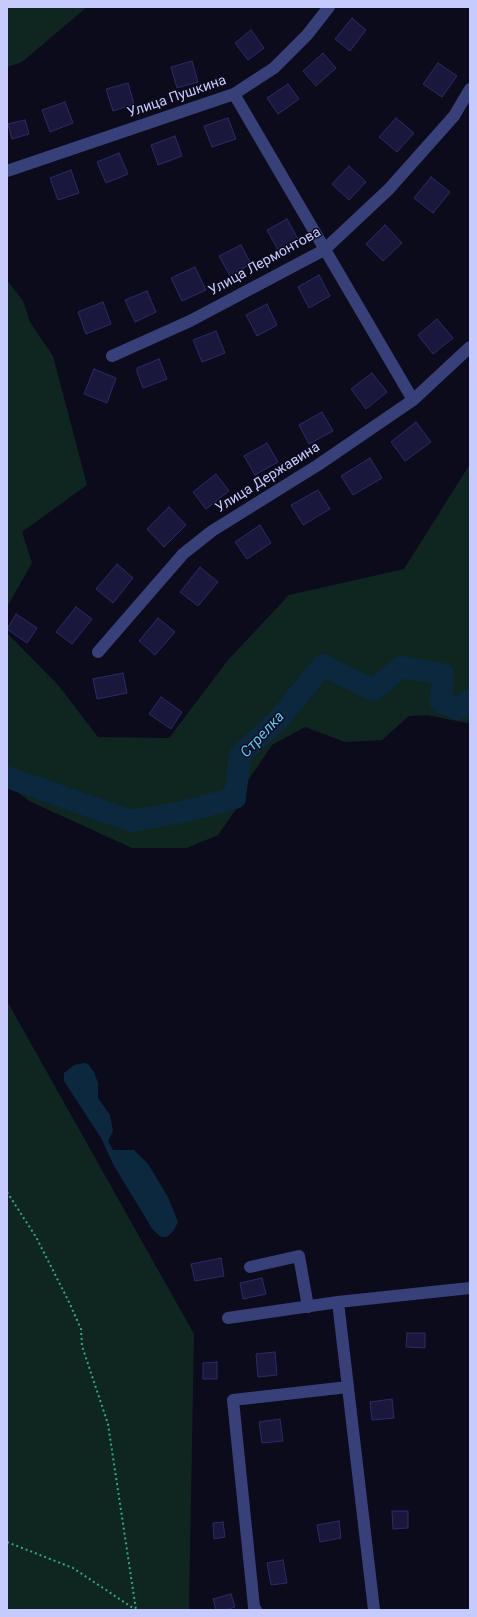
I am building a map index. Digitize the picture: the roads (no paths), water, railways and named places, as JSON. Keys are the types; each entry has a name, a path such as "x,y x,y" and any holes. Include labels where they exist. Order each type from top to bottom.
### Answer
{"street":[{"name":"Улица Пушкина","path":"7,171 234,94 274,68 307,35 329,7"},
{"name":"Улица Лермонтова","path":"112,356 190,320 324,250 394,183 454,116 470,89"},
{"path":"234,94 413,400"},
{"name":"Улица Державина","path":"98,652 183,554 212,531 318,465 413,400 470,347"},
{"path":"250,1267 299,1256 308,1307"},
{"path":"228,1318 338,1302 470,1288"},
{"path":"338,1302 374,1610"},
{"path":"256,1610 233,1400 348,1387"}],"water":[{"path":"84,1063 88,1064 94,1072 98,1083 98,1098 110,1115 113,1131 108,1141 113,1150 134,1150 148,1164 168,1197 178,1222 174,1230 167,1237 161,1237 153,1230 114,1166 101,1138 64,1081 64,1073 74,1065"}],"waterway":[{"name":"Стрелка","path":"7,777 131,821 182,812 235,798 240,755 279,719 323,665 373,690 401,667 443,674 441,702 458,709 470,700"}]}
